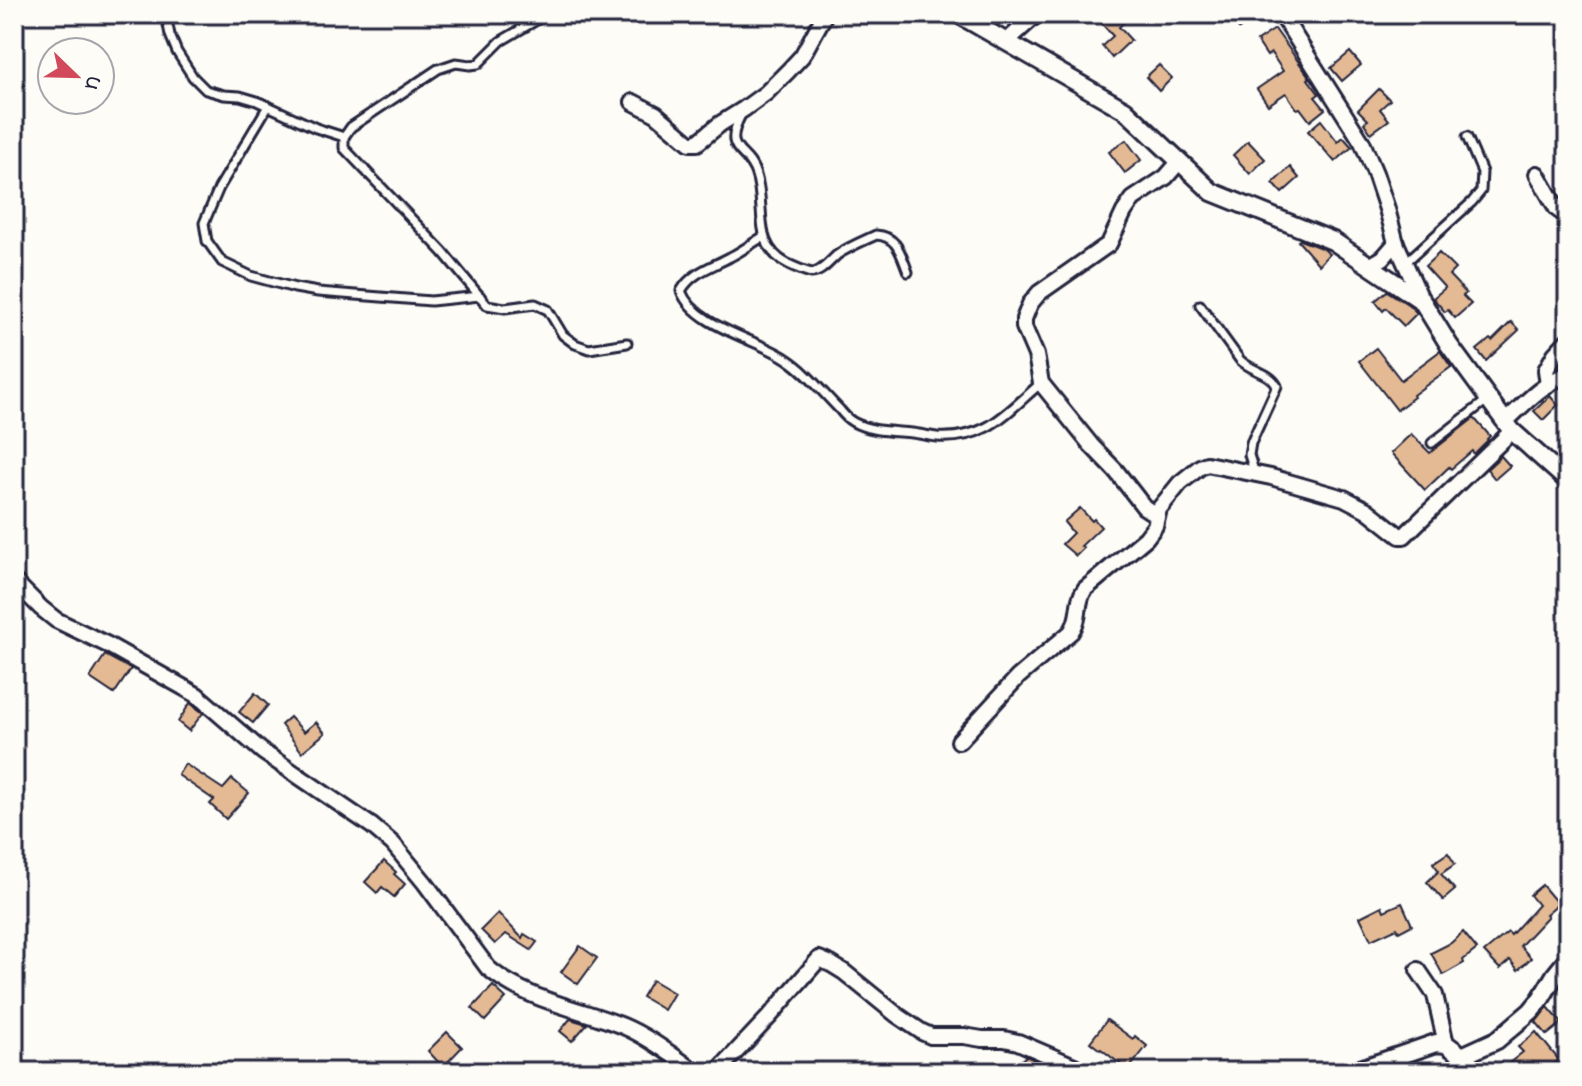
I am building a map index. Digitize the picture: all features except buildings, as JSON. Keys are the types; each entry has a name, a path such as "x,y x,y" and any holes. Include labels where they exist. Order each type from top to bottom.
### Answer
{"street":[{"path":"633,102 656,114 694,144 766,93 802,56 825,14"},
{"path":"958,14 1125,110 1212,192 1312,231 1346,248 1422,301"},
{"path":"1007,41 1037,14"},
{"path":"1281,14 1362,142 1375,173 1396,243 1422,301 1449,345 1509,426 1568,481"},
{"path":"1290,27 1300,14"},
{"path":"1156,515 1144,507 1041,383 1024,319 1039,293 1109,244 1133,199 1166,177 1179,162"},
{"path":"1537,174 1557,209 1568,217"},
{"path":"1371,265 1383,258 1396,243"},
{"path":"1548,385 1546,370 1568,340"},
{"path":"959,741 1018,677 1071,632 1085,589 1146,538 1155,526 1159,509 1180,483 1200,467 1213,464 1344,498 1404,536 1548,385 1568,374"},
{"path":"14,581 56,620 197,695 263,752 372,826 393,844 488,968 500,978 524,991 624,1027 696,1072"},
{"path":"717,1072 819,959 844,972 897,1015 931,1036 1018,1042 1082,1072"},
{"path":"1418,970 1435,995 1446,1044 1465,1064 1531,1011 1568,959"},
{"path":"1352,1072 1419,1047 1446,1044"}],"lane":[{"path":"164,14 177,52 193,77 206,90 240,96 344,137"},
{"path":"547,14 501,41 478,64 456,63 438,69 351,127 344,137 344,148 443,252 487,305 505,308 535,304 548,310 563,335 589,349 627,343"},
{"path":"268,106 219,188 204,223 207,241 222,262 251,276 318,292 431,301 480,296"},
{"path":"744,109 735,127 735,146 755,170 764,236 773,254 794,267 813,273 852,246 882,235 899,248 908,272"},
{"path":"1405,263 1481,191 1482,172 1467,137"},
{"path":"764,236 686,282 681,291 685,300 704,317 731,333 786,358 810,377 852,422 879,431 937,437 969,435 989,428 1041,383"},
{"path":"1200,305 1240,360 1272,378 1277,386 1251,443 1249,455 1255,474"},
{"path":"1432,443 1489,399"}]}
